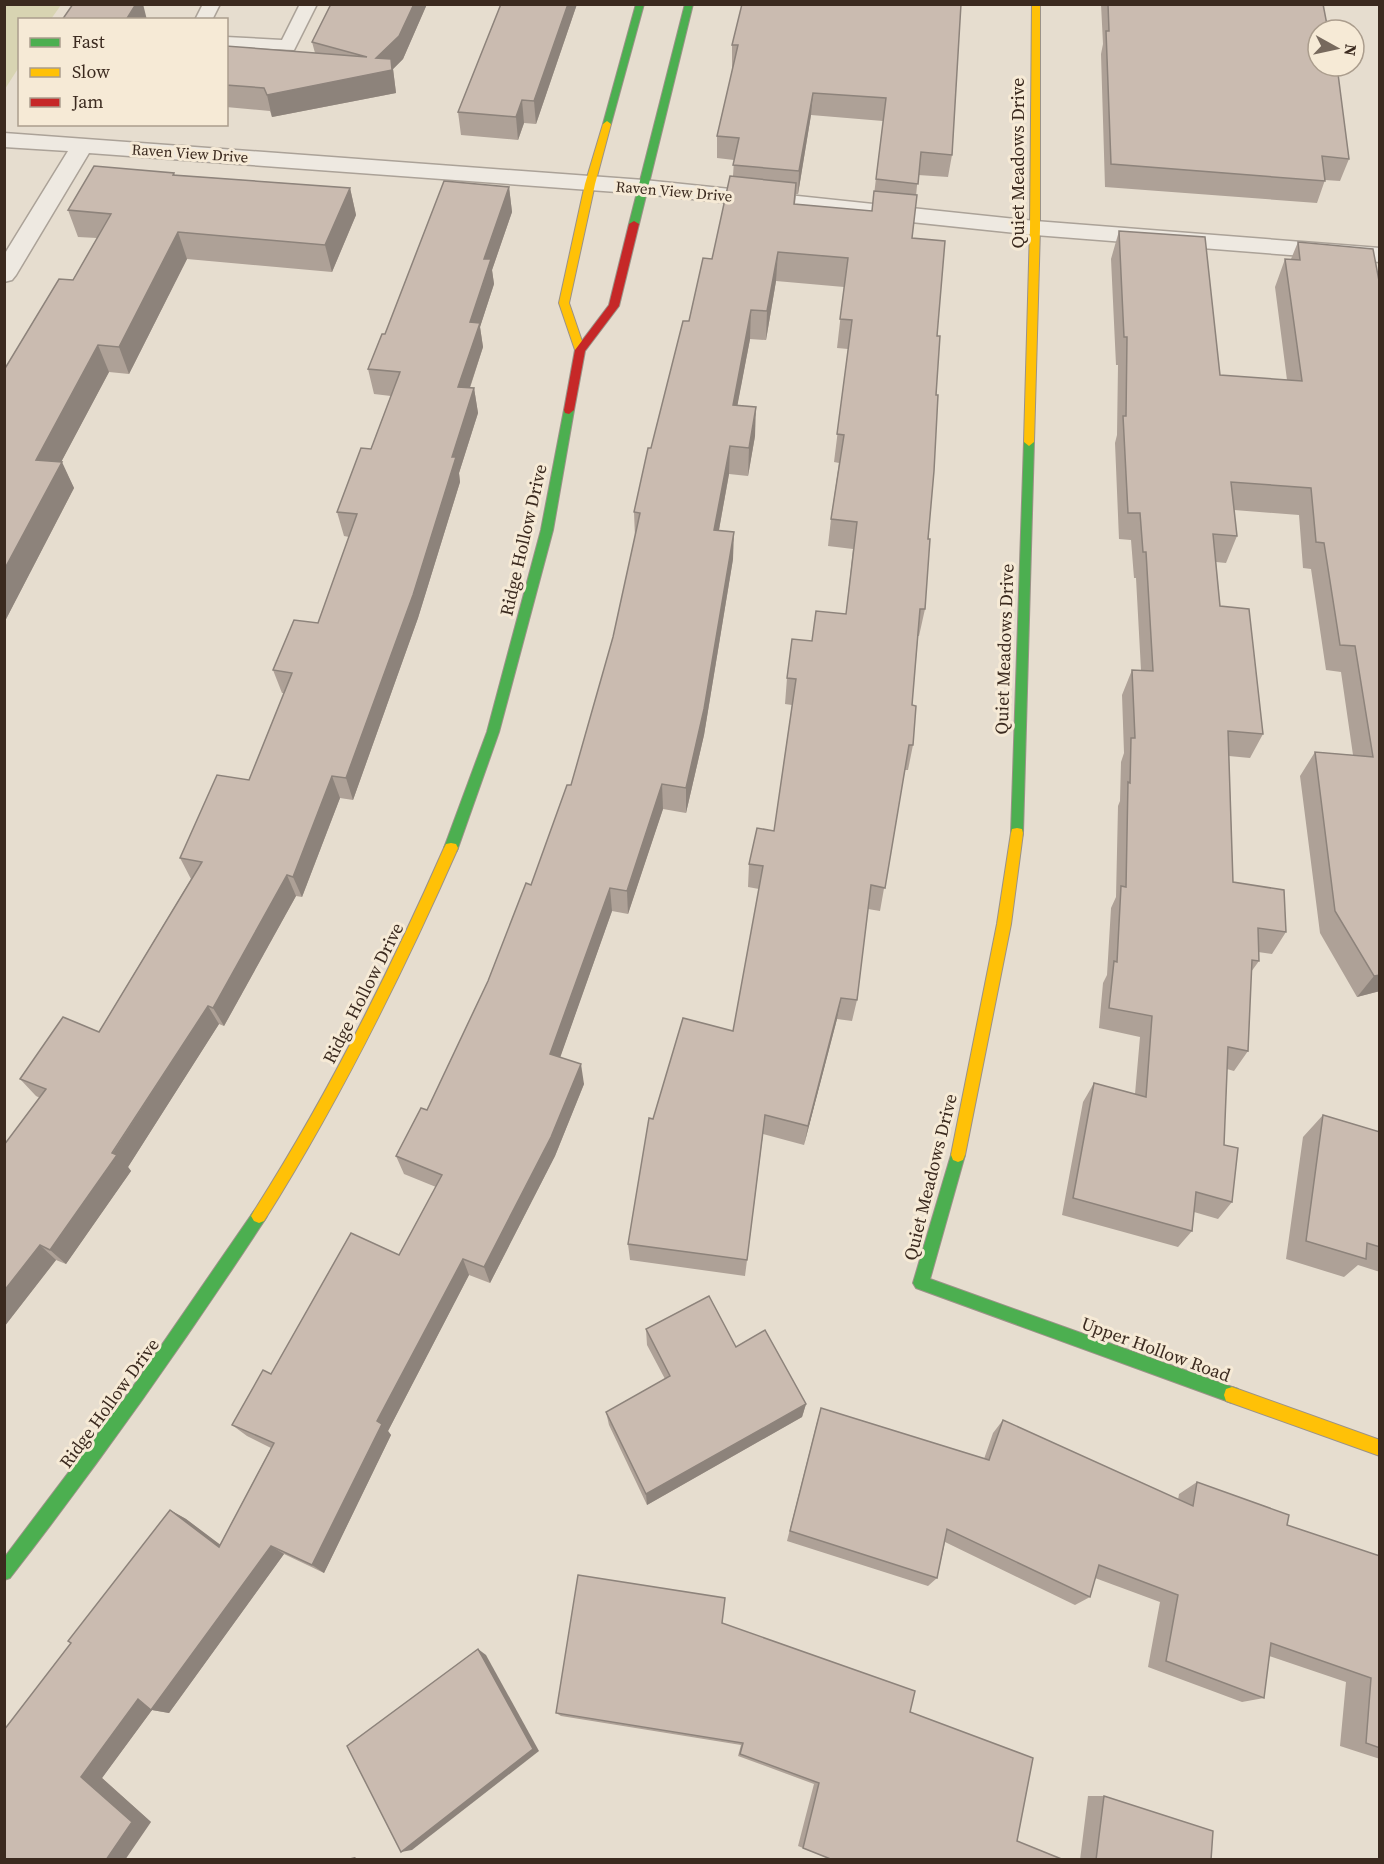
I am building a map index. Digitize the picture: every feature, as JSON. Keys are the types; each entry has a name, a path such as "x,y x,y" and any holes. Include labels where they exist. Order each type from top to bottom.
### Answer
{"street":[{"name":"Ridge Hollow Drive","path":"580,350 564,303 590,184 640,4"},
{"name":"Ridge Hollow Drive","path":"4,1572 50,1515 186,1328 267,1203 334,1090 415,931 459,829 493,732 547,530 580,350 614,306 689,4"},
{"name":"Quiet Meadows Drive","path":"921,1283 960,1148 1004,924 1017,833 1035,228 1036,4"},
{"name":"Raven View Drive","path":"4,140 644,187 1035,228 1380,255"},
{"path":"4,275 83,145"},
{"name":"Upper Hollow Road","path":"921,1283 1380,1448"}],"lane":[{"path":"204,18 212,4"},
{"path":"228,42 288,46 309,4"}],"shaded area":[{"path":"5,4 61,5 52,18 18,18 18,69 5,89"}],"building":[{"path":"73,4 136,4 127,18 63,18"},
{"path":"331,4 414,4 399,36 376,58 391,59 392,70 267,95 264,88 228,85 228,46 367,57 312,42"},
{"path":"501,4 568,4 534,101 522,100 516,117 458,112"},
{"path":"742,4 961,4 952,155 921,152 918,184 876,179 886,98 813,93 799,171 733,165 739,138 717,136 738,45 732,45"},
{"path":"1108,4 1323,4 1326,18 1306,18 1306,78 1339,78 1349,159 1322,156 1325,181 1111,164 1106,31 1109,31"},
{"path":"94,166 174,173 173,175 350,188 325,245 178,232 119,347 98,345 36,460 62,462 4,570 4,370 59,279 73,280 111,214 68,210"},
{"path":"730,176 796,183 794,204 872,211 874,191 917,195 912,238 945,241 937,336 940,336 936,395 938,395 928,539 930,539 925,609 920,609 912,705 916,706 913,745 909,745 885,888 871,885 857,1000 841,998 808,1126 765,1115 747,1260 628,1244 649,1118 653,1119 683,1018 733,1031 763,866 749,864 757,828 774,831 796,679 787,678 792,639 812,641 816,611 846,614 857,522 831,519 844,435 837,434 852,320 840,319 848,258 778,252 767,311 751,310 733,405 756,407 749,448 730,446 714,530 734,532 704,709 686,788 662,784 627,891 610,888 550,1054 581,1064 551,1137 484,1267 463,1259 377,1421 382,1424 312,1565 271,1546 151,1710 138,1699 81,1777 132,1822 106,1860 4,1860 4,1730 71,1643 68,1641 170,1510 219,1547 274,1443 232,1425 263,1370 271,1374 351,1233 399,1255 442,1175 396,1156 421,1108 427,1110 488,981 526,883 531,885 567,785 571,785 613,637 640,513 634,512 648,448 651,448 683,321 689,321 703,258 712,259"},
{"path":"444,181 509,187 484,259 491,259 470,322 480,323 458,387 474,388 452,457 456,457 413,595 346,778 332,776 293,877 287,875 213,1008 208,1006 112,1153 117,1155 50,1250 40,1245 4,1291 4,1145 46,1089 20,1079 63,1017 99,1032 202,862 180,858 217,775 249,780 292,673 273,670 294,620 318,623 357,514 337,512 361,448 371,449 400,372 368,369 382,334 385,334"},
{"path":"1119,231 1205,237 1220,375 1302,381 1285,259 1300,260 1298,242 1373,249 1380,286 1380,975 1374,976 1335,911 1315,752 1373,757 1355,646 1340,645 1324,543 1316,542 1311,488 1231,482 1237,536 1213,534 1220,606 1249,609 1263,734 1228,731 1233,882 1284,890 1286,932 1258,928 1259,961 1252,960 1248,1051 1228,1047 1224,1145 1238,1148 1232,1202 1196,1192 1192,1231 1073,1198 1094,1083 1146,1097 1152,1016 1109,1008 1114,961 1117,962 1121,886 1126,887 1128,782 1130,783 1131,738 1135,738 1132,670 1153,671 1146,552 1143,552 1140,513 1128,513 1123,416 1126,416 1127,337 1124,337"},
{"path":"1323,1115 1380,1132 1380,1247 1367,1243 1366,1259 1306,1241"},
{"path":"709,1296 736,1347 765,1330 806,1404 646,1494 606,1412 670,1376 646,1329"},
{"path":"821,1408 989,1460 1003,1420 1193,1506 1197,1482 1289,1515 1287,1525 1380,1556 1380,1748 1366,1743 1371,1678 1271,1643 1264,1698 1166,1661 1178,1595 1099,1565 1090,1597 947,1529 937,1578 790,1531"},
{"path":"578,1575 725,1598 722,1623 915,1691 910,1712 1033,1758 1017,1841 1064,1860 833,1860 803,1848 819,1783 740,1754 743,1743 556,1713"},
{"path":"478,1649 533,1749 401,1852 347,1746"},
{"path":"1104,1796 1213,1831 1211,1860 1096,1860"}],"traffic: fast":[{"path":"607,124 640,4"},
{"path":"634,224 689,4"},
{"path":"451,848 493,732 547,530 569,410"},
{"path":"1017,833 1029,442"},
{"path":"958,1155 921,1283 1232,1395"},
{"path":"4,1572 136,1397 259,1216"}],"traffic: slow":[{"path":"1029,442 1035,228 1036,4"},
{"path":"580,350 564,303 590,184 607,124"},
{"path":"958,1155 1004,924 1017,833"},
{"path":"259,1216 339,1082 386,989 451,848"},
{"path":"1232,1395 1380,1448"}],"traffic: jam":[{"path":"569,410 580,350 614,306 634,224"}]}
